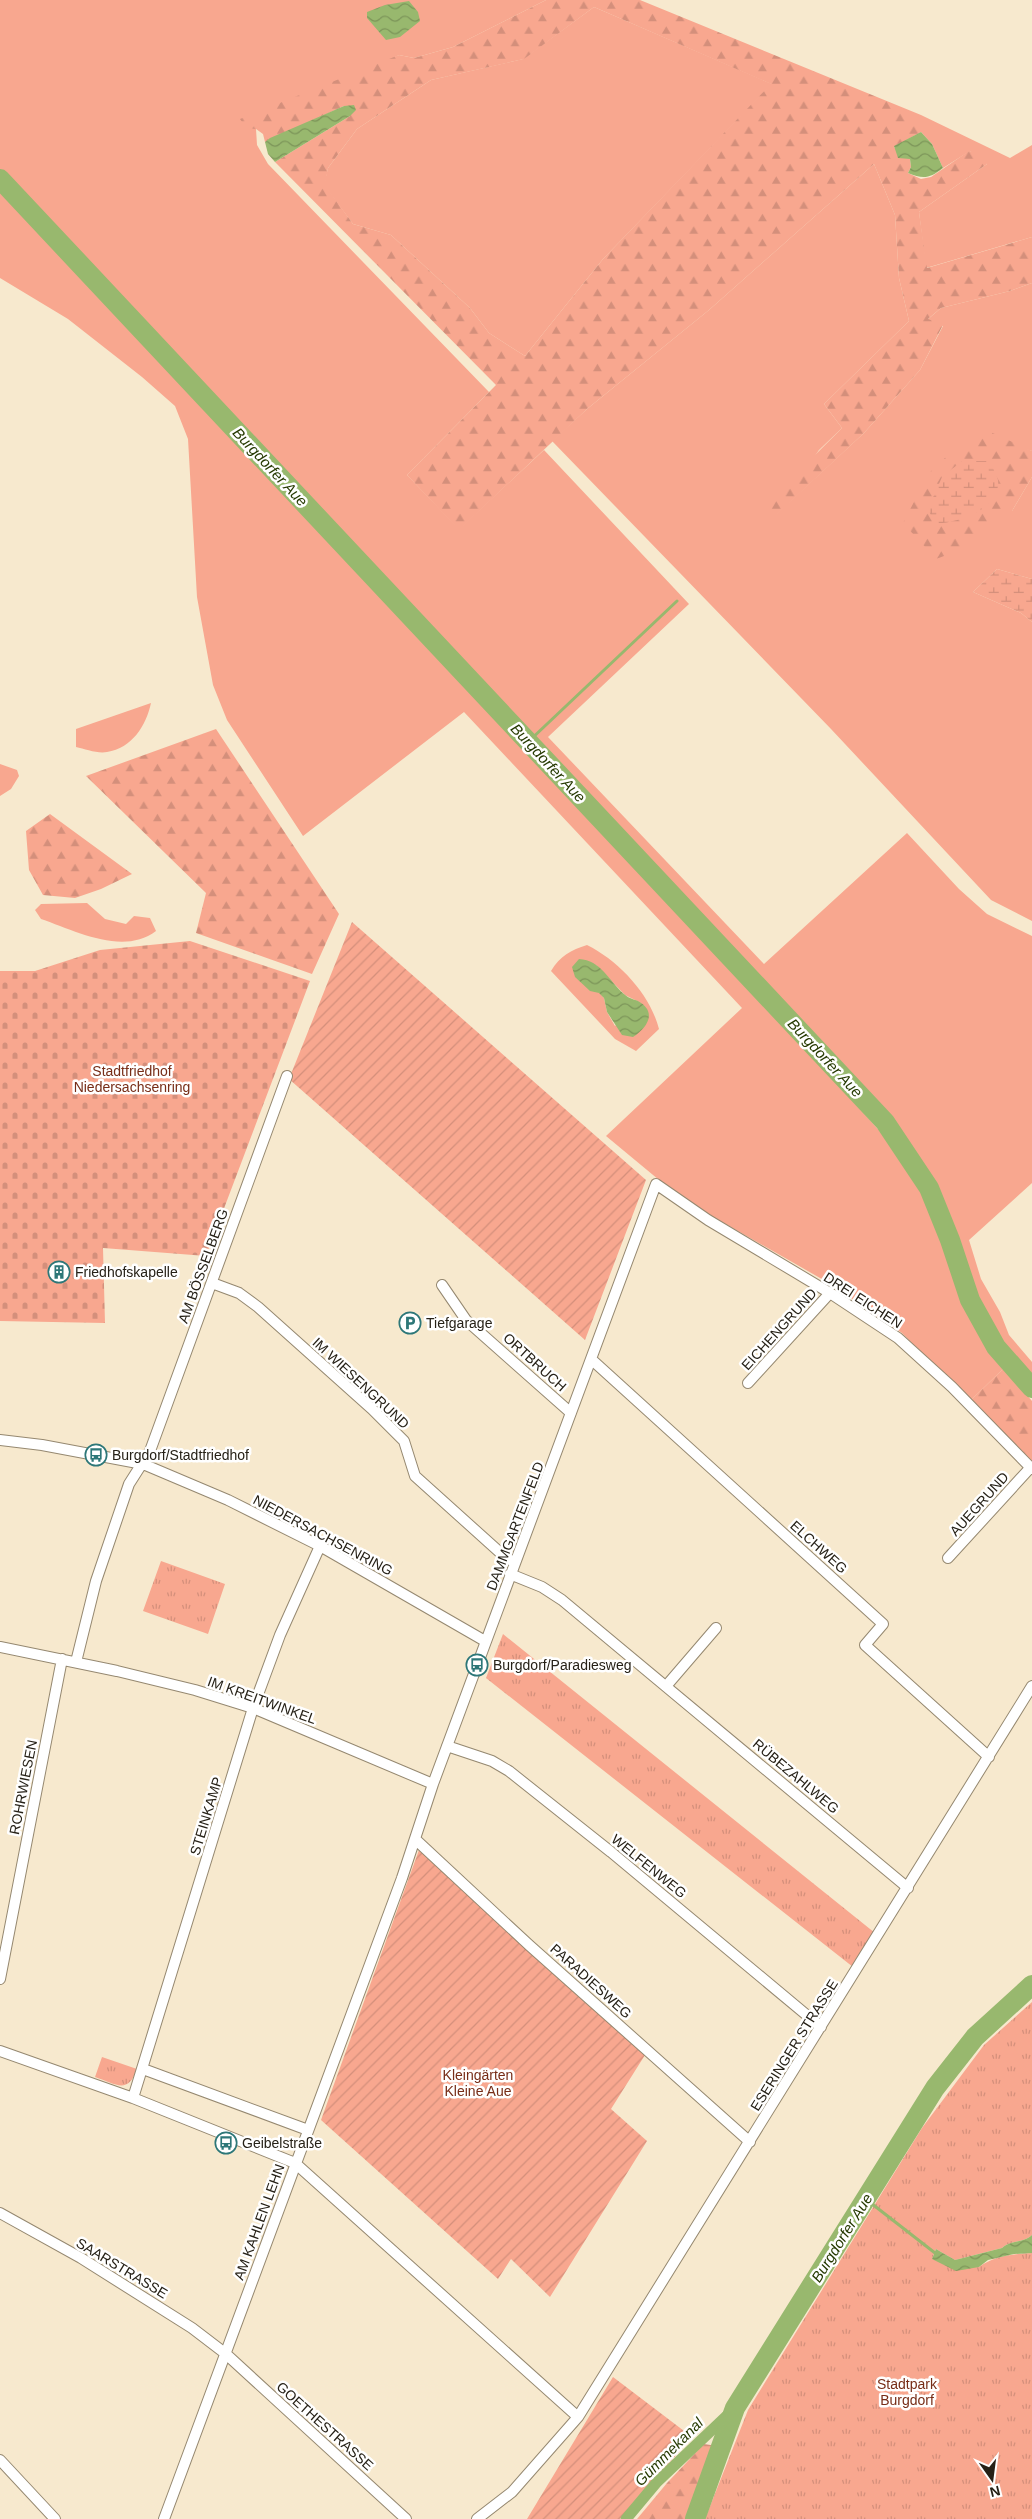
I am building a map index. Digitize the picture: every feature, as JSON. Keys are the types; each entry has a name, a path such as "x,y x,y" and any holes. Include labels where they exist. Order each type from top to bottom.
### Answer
{"street":[{"name":"AM BÖSSELBERG","path":"143,1464 150,1451 287,1076"},
{"name":"DREI EICHEN","path":"656,1184 708,1220 830,1294 898,1338 949,1384 1031,1468"},
{"name":"DAMMGARTENFELD","path":"402,1878 433,1784 514,1562 572,1413 656,1184"},
{"name":"IM WIESENGRUND","path":"212,1283 239,1293 258,1307 372,1409 404,1441 415,1476 505,1558 514,1562"},
{"name":"ORTBRUCH","path":"442,1285 466,1320 572,1413"},
{"name":"EICHENGRUND","path":"748,1382 830,1294"},
{"name":"ELCHWEG","path":"592,1359 883,1624 865,1645 989,1757"},
{"name":"NIEDERSACHSENRING","path":"0,1440 42,1445 143,1464 228,1500 320,1546 486,1641"},
{"path":"76,1662 96,1581 129,1484 143,1464"},
{"name":"AUEGRUND","path":"948,1558 1031,1468"},
{"name":"STEINKAMP","path":"133,2098 253,1708 280,1635 320,1546"},
{"name":"RÜBEZAHLWEG","path":"510,1574 542,1587 562,1600 667,1685 908,1888"},
{"path":"667,1685 716,1628"},
{"name":"IM KREITWINKEL","path":"0,1647 76,1662 195,1690 253,1708 433,1784"},
{"name":"ROHRWIESEN","path":"0,1979 62,1660"},
{"name":"ESERINGER STRASSE","path":"478,2519 512,2492 578,2417 1032,1686"},
{"name":"WELFENWEG","path":"447,1746 492,1761 509,1770 611,1852 821,2027"},
{"name":"PARADIESWEG","path":"415,1839 750,2142"},
{"name":"AM KAHLEN LEHN","path":"164,2519 402,1878"},
{"path":"0,2051 133,2098 296,2163 578,2417"},
{"path":"143,2069 308,2130"},
{"name":"SAARSTRASSE","path":"0,2213 81,2258 166,2310 226,2354"},
{"name":"GOETHESTRASSE","path":"226,2354 406,2519"},
{"path":"0,2460 55,2519"}],"green space":[{"path":"0,0 546,0 453,47 414,58 399,55 256,129 257,145 268,164 489,392 407,475 459,529 544,450 689,604 548,737 764,964 907,833 959,889 987,914 1032,936 1032,1183 969,1240 981,1279 1000,1312 1009,1335 1032,1362 1032,1381 999,1344 976,1301 955,1240 932,1186 887,1118 0,173"},
{"path":"546,0 640,0 921,115 921,132 894,147 910,159 911,167 908,173 921,179 931,177 969,151 984,153 987,164 919,212 927,268 1032,237 1032,283 1010,291 941,308 928,319 943,325 920,370 864,433 772,519 769,501 842,428 824,404 909,321 899,278 895,215 874,164 709,310 587,409 459,530 407,475 496,385 275,162 350,116 344,106 265,142 263,134 256,129 246,128 240,119 399,55 414,58 453,47","holes":["594,7 771,84 603,259 525,356 489,333 470,308 391,235 353,224 325,185 328,168 357,129 431,80 524,59"]},
{"path":"594,7 772,84 603,259 525,356 489,333 470,308 391,235 353,224 324,185 328,168 357,129 431,80 523,59"},
{"path":"921,115 1010,158 1032,145 1032,237 926,268 919,212 987,164 970,151 943,168 932,144 921,132"},
{"path":"874,164 895,215 899,278 909,321 824,404 842,428 819,450 772,518 864,433 920,370 943,326 927,320 941,308 1010,291 1032,283 1032,451 1025,449 1012,511 1032,477 1032,579 997,569 973,592 1021,613 1032,622 1032,921 991,900 831,729 552,441 587,409 709,310"},
{"path":"0,187 757,994 885,1137 926,1199 966,1305 982,1336 1004,1368 969,1402 902,1333 827,1282 682,1199 606,1136 742,1008 464,712 303,836 227,720 213,685 197,597 188,439 175,406 142,377 68,319 0,278"},
{"path":"986,430 1032,451 1032,477 1012,511 976,544 936,559 903,523 929,473 949,454"},
{"path":"962,461 988,461 998,479 995,495 989,503 973,514 953,521 935,524 928,509 942,477"},
{"path":"997,569 1032,579 1032,622 1021,613 973,592"},
{"path":"151,703 146,720 141,728 131,741 124,746 116,750 103,752 76,747 76,729"},
{"path":"216,729 339,914 312,974 196,933 206,893 86,776"},
{"path":"0,764 17,770 19,776 11,789 0,796"},
{"path":"50,814 132,874 101,889 75,898 43,895 29,870 26,831"},
{"path":"87,903 105,919 126,924 134,916 150,918 156,931 143,938 129,941 99,939 41,919 35,910 41,904"},
{"path":"352,922 646,1180 585,1340 289,1079"},
{"name":"Stadtfriedhof Niedersachsenring","path":"190,941 310,981 206,1256 103,1248 105,1323 0,1321 0,971 35,971 100,950"},
{"path":"587,945 610,960 632,980 641,991 655,1016 659,1029 636,1051 615,1039 551,971 571,951","holes":["596,965 625,995 639,1002 615,1026 607,1012 604,998 600,993"]},
{"path":"1004,1368 1032,1401 1032,1463 969,1402"},
{"path":"161,1561 225,1584 208,1634 143,1611"},
{"path":"503,1634 875,1933 853,1967 486,1678"},
{"name":"Kleingärten Kleine Aue","path":"419,1850 645,2055 611,2109 647,2141 550,2297 511,2259 498,2279 321,2120"},
{"name":"Stadtpark Burgdorf","path":"1032,2002 1032,2235 1002,2248 955,2260 936,2249 932,2259 979,2267 997,2258 1032,2253 1032,2519 705,2519 748,2410 922,2128 984,2045"},
{"path":"102,2057 137,2069 130,2082 120,2085 95,2077"},
{"path":"613,2377 692,2437 620,2519 527,2519"},
{"path":"704,2444 717,2446 688,2519 637,2519 667,2483"}],"water":[{"path":"409,1 418,12 420,21 400,37 386,40 367,18 367,12 385,5"},
{"path":"354,105 356,110 350,116 275,162 268,154 265,142 270,138 344,106"},
{"path":"921,132 932,144 943,168 926,177 908,173 911,167 910,159 898,158 894,146"},
{"path":"579,959 587,960 599,967 619,989 644,1005 648,1010 649,1015 646,1025 633,1037 622,1035 607,1012 604,998 599,993 590,991 575,977 572,967"},
{"path":"1032,2235 1032,2253 1014,2254 988,2260 979,2267 956,2271 932,2259 936,2249 955,2260 1002,2248"}],"waterway":[{"name":"Burgdorfer Aue","path":"0,179 885,1122 929,1188 950,1240 970,1300 996,1347 1032,1388"},
{"path":"528,742 677,601"},
{"name":"Burgdorfer Aue","path":"695,2519 735,2408 935,2088 975,2037 1032,1985"},
{"path":"867,2200 935,2253"},
{"name":"Gümmekanal","path":"626,2519 657,2482 735,2408"}],"place":[{"name":"Friedhofskapelle","path":"59,1272"},
{"name":"Tiefgarage","path":"410,1323"},
{"name":"Burgdorf/Stadtfriedhof","path":"96,1455"},
{"name":"Burgdorf/Paradiesweg","path":"477,1665"},
{"name":"Geibelstraße","path":"226,2143"}]}
